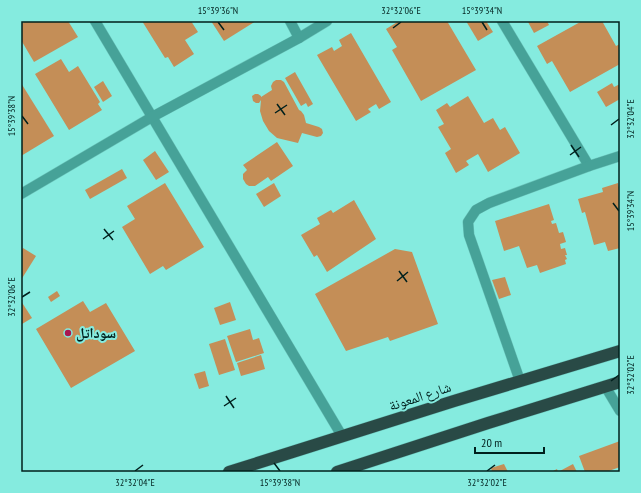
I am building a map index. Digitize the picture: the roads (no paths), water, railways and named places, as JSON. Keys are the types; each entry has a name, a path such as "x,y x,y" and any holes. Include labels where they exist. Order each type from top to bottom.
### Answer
{"highway":[{"name":"شارع المعونة","path":"229,472 454,401 620,351"},
{"path":"338,472 358,469 488,423 620,382"}],"street":[{"path":"95,21 342,436"},
{"path":"290,21 299,38"},
{"path":"21,194 152,117 299,38 327,21"},
{"path":"502,21 589,166"},
{"path":"520,381 469,235 468,222 476,210 489,203 620,156"},
{"path":"605,386 620,411"}],"place":[{"name":"سوداتل","path":"68,333"}]}
